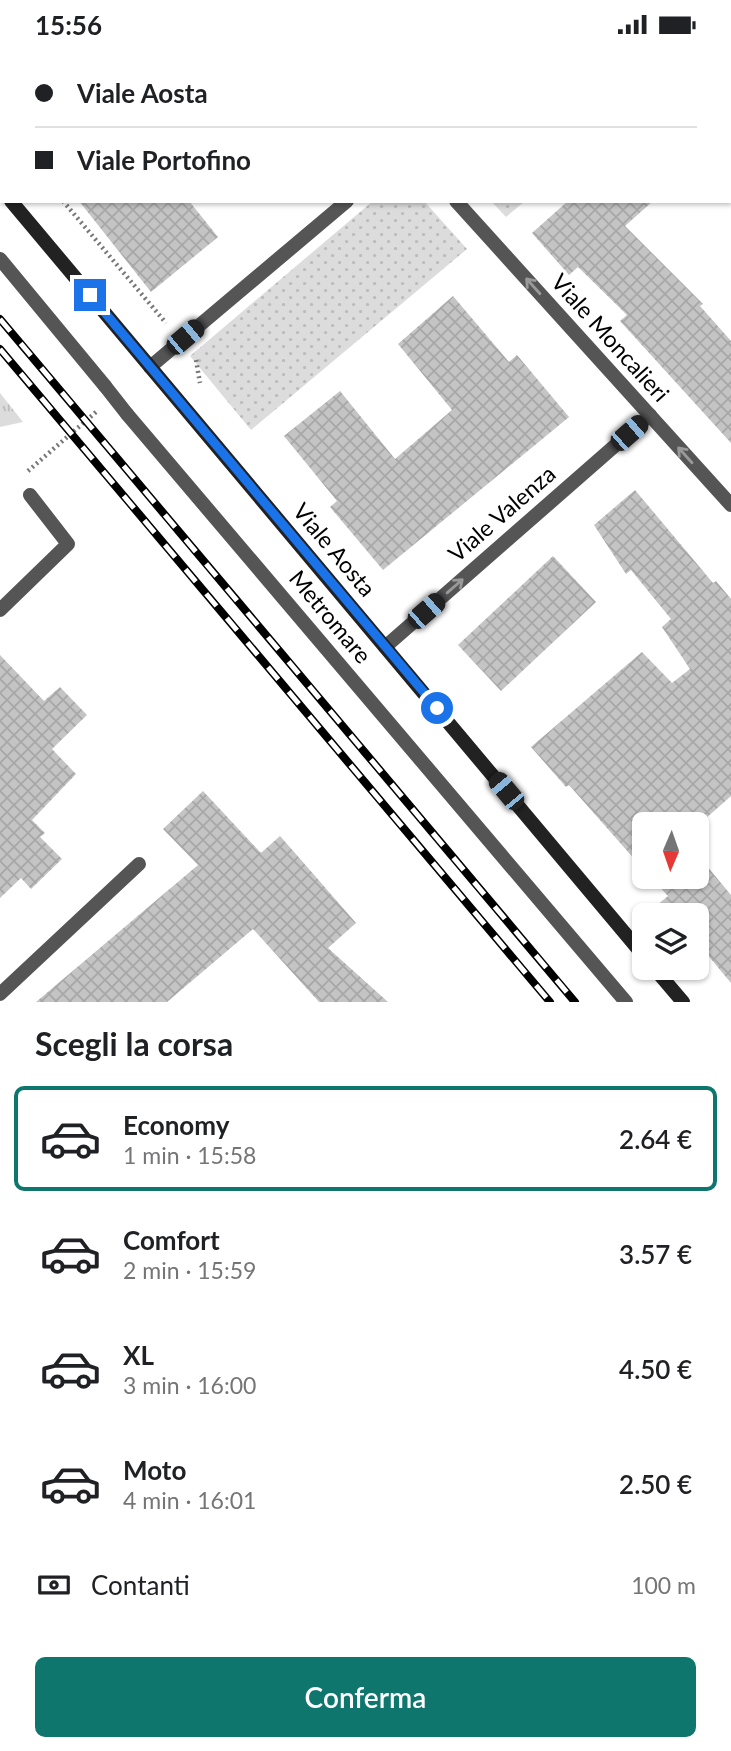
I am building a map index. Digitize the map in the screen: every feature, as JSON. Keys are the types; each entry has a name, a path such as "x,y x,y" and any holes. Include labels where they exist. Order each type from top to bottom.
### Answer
{"street":[{"name":"Viale Aosta","path":"13,203 632,942"},
{"path":"150,367 345,203"},
{"name":"Viale Moncalieri","path":"458,203 731,505"},
{"name":"Metromare","path":"0,259 127,414 626,1002"},
{"name":"Viale Valenza","path":"385,647 650,415"},
{"path":"0,610 68,544 30,495"},
{"path":"1,998 139,864"},
{"path":"664,980 683,1002"}],"path":[{"path":"65,203 169,327"},
{"path":"195,356 200,383"},
{"path":"30,495 28,471 102,407"}],"green space":[{"path":"371,203 426,203 467,249 251,430 190,356"},
{"path":"493,203 523,203 506,217"},
{"path":"0,393 23,422 0,427"}],"building":[{"path":"81,203 191,203 218,237 151,292"},
{"path":"566,203 651,203 625,226 703,304 700,306 731,341 731,443 620,321 627,315 578,267 569,275 532,233"},
{"path":"453,296 509,362 517,355 569,417 383,570 330,507 337,501 284,436 340,391 395,459 452,410 398,344"},
{"path":"635,490 713,583 716,581 731,599 731,796 709,815 709,812 632,812 632,856 569,785 566,787 531,747 642,652 672,683 690,669 662,627 671,619 631,570 626,574 594,525"},
{"path":"553,556 596,602 501,691 458,645"},
{"path":"0,655 44,701 60,687 87,715 52,749 76,774 32,820 45,833 40,837 62,859 31,889 21,878 0,898"},
{"path":"203,791 261,853 280,836 302,861 356,923 328,948 388,1002 319,1002 253,929 167,1002 36,1002 198,865 163,829"},
{"path":"709,869 731,895 731,983 709,957 709,903 660,903 668,896 661,889 709,889"}],"railway":[{"path":"0,319 575,1002"},
{"path":"0,349 550,1002"}],"route":[{"path":"90,295 437,708"}]}
